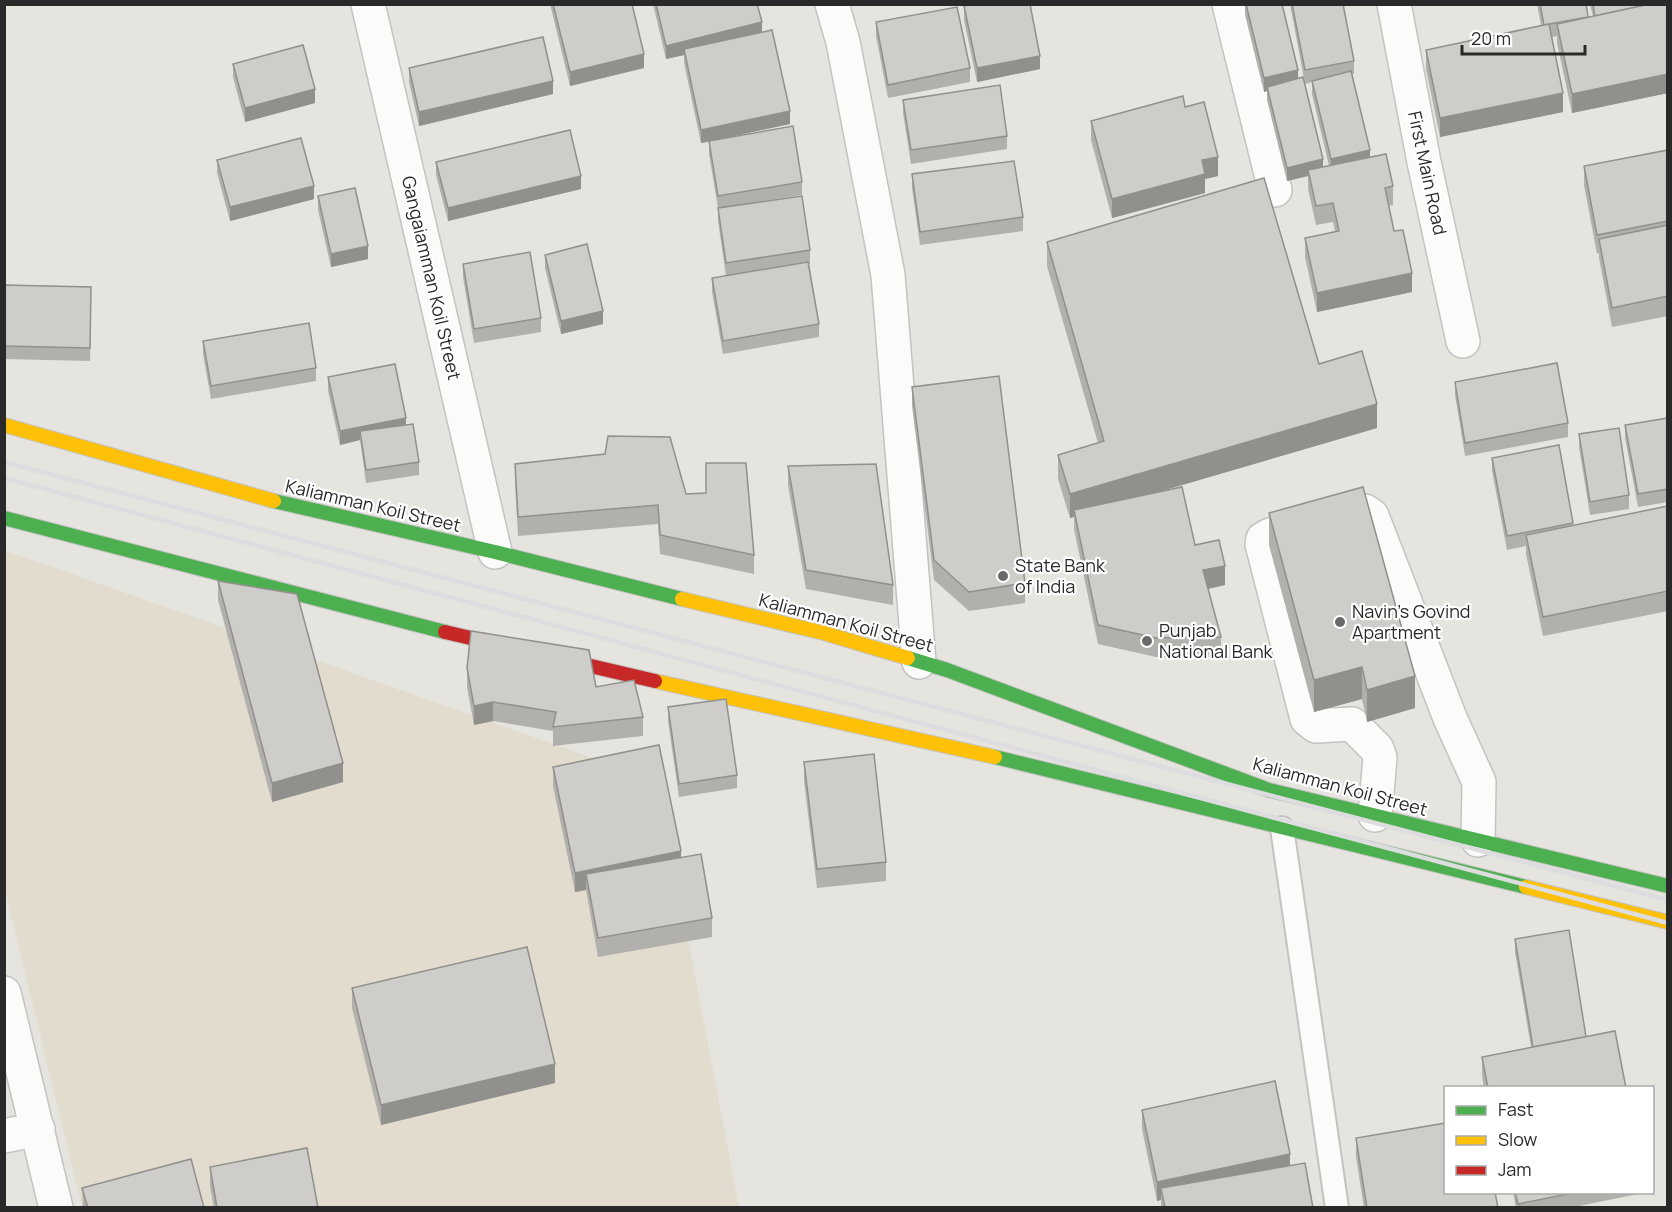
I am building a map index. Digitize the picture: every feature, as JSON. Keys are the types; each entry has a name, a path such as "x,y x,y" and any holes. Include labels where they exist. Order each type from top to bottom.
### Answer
{"main road":[{"name":"Kaliamman Koil Street","path":"4,425 304,510 495,552 567,572 824,633 919,662 1269,790 1478,840 1667,907"},
{"name":"Kaliamman Koil Street","path":"4,518 402,622 871,731 928,741 1282,828 1667,907"}],"street":[{"name":"Gangaiamman Koil Street","path":"368,4 495,552"},
{"path":"832,4 843,42 888,275 919,662"},
{"path":"1229,4 1275,190"},
{"name":"First Main Road","path":"1395,4 1424,162 1463,341"},
{"path":"1375,815 1380,758 1377,749 1352,724 1316,726 1308,719 1262,544 1263,539 1270,535 1357,510 1365,511 1372,516 1450,718 1479,783 1478,840"},
{"path":"4,993 56,1208"},
{"path":"4,1136 38,1129"}],"lane":[{"path":"1282,828 1337,1208"}],"shaded area":[{"path":"4,550 658,781 739,1207 82,1207 5,890"}],"building":[{"path":"553,4 632,4 644,54 570,72"},
{"path":"656,4 757,4 762,22 666,46"},
{"path":"1030,4 1040,56 977,68 964,6"},
{"path":"1246,4 1282,4 1298,70 1264,78"},
{"path":"1292,4 1343,4 1354,61 1305,70"},
{"path":"1540,4 1586,4 1588,17 1544,25"},
{"path":"1593,4 1650,4 1595,16"},
{"path":"1650,4 1668,4 1668,74 1572,94 1557,24"},
{"path":"957,7 970,68 888,85 876,22"},
{"path":"1549,24 1563,93 1440,118 1426,50"},
{"path":"772,30 790,111 701,130 684,49"},
{"path":"543,37 553,81 419,112 409,68"},
{"path":"303,45 315,89 245,108 233,64"},
{"path":"1351,71 1370,150 1331,159 1312,81"},
{"path":"1303,77 1323,159 1287,168 1267,87"},
{"path":"1000,85 1007,136 911,150 903,100"},
{"path":"1183,96 1185,107 1204,102 1218,157 1202,160 1205,174 1112,199 1091,121"},
{"path":"793,126 802,182 718,196 709,141"},
{"path":"570,130 581,176 448,208 436,162"},
{"path":"301,138 314,186 230,207 217,160"},
{"path":"1668,150 1668,221 1597,235 1584,166"},
{"path":"1386,154 1393,186 1385,188 1394,231 1403,230 1412,273 1317,293 1305,238 1339,231 1333,203 1316,206 1308,170"},
{"path":"1014,161 1023,217 920,232 912,174"},
{"path":"1264,178 1319,364 1362,351 1377,404 1070,494 1058,455 1104,441 1047,242"},
{"path":"355,188 368,246 331,254 318,196"},
{"path":"802,196 810,250 726,263 718,208"},
{"path":"1668,225 1668,296 1612,308 1599,239"},
{"path":"587,244 603,311 561,321 545,255"},
{"path":"530,252 541,318 474,329 463,264"},
{"path":"808,262 819,324 723,341 712,278"},
{"path":"4,285 91,287 90,348 4,346"},
{"path":"309,323 316,368 211,386 203,341"},
{"path":"1557,363 1568,423 1465,443 1455,382"},
{"path":"395,364 406,418 340,431 328,377"},
{"path":"999,376 1025,583 969,592 934,560 912,387"},
{"path":"1668,418 1668,489 1638,494 1625,425"},
{"path":"413,424 419,462 366,470 360,431"},
{"path":"1619,428 1629,495 1590,502 1579,434"},
{"path":"608,436 670,437 686,494 706,493 706,463 746,463 754,555 660,535 658,505 518,517 515,464 605,454"},
{"path":"1559,445 1573,523 1507,536 1492,458"},
{"path":"876,464 893,585 806,570 788,466"},
{"path":"1182,487 1195,545 1219,540 1225,566 1203,570 1221,637 1156,638 1098,625 1074,510"},
{"name":"Navin's Govind Apartment","path":"1363,487 1415,676 1367,690 1362,667 1314,680 1269,513"},
{"path":"1668,506 1668,591 1543,617 1526,535"},
{"path":"218,581 297,594 343,763 272,783"},
{"path":"471,631 589,650 596,687 634,680 643,717 553,727 556,712 493,702 474,706 467,668"},
{"path":"726,699 737,775 679,784 668,707"},
{"path":"659,745 681,851 575,873 553,767"},
{"path":"874,754 886,862 817,869 804,762"},
{"path":"701,854 712,918 598,938 586,874"},
{"path":"1569,930 1586,1037 1533,1047 1515,939"},
{"path":"527,947 555,1064 381,1105 352,988"},
{"path":"1615,1031 1626,1086 1488,1086 1482,1057"},
{"path":"1275,1081 1290,1154 1157,1182 1142,1110"},
{"path":"1444,1123 1444,1194 1495,1194 1498,1208 1367,1208 1356,1138"},
{"path":"307,1148 318,1208 217,1208 210,1167"},
{"path":"191,1159 204,1208 88,1208 82,1188"},
{"path":"1305,1163 1313,1208 1165,1208 1161,1188"},
{"path":"1516,1194 1568,1194 1518,1204"}],"railway":[{"path":"4,462 1668,900"},
{"path":"4,478 1668,923"}],"traffic: fast":[{"path":"274,501 495,552 682,599"},
{"path":"4,518 445,632"},
{"path":"908,658 947,670 1269,790 1668,886"},
{"path":"995,757 1526,887"}],"traffic: slow":[{"path":"4,425 274,501"},
{"path":"682,599 824,633 908,658"},
{"path":"655,681 995,757"},
{"path":"1526,887 1668,922"}],"traffic: jam":[{"path":"445,632 655,681"}],"place":[{"name":"State Bank of India","path":"1003,576"},
{"name":"Navin's Govind Apartment","path":"1340,622"},
{"name":"Punjab National Bank","path":"1147,641"}]}
